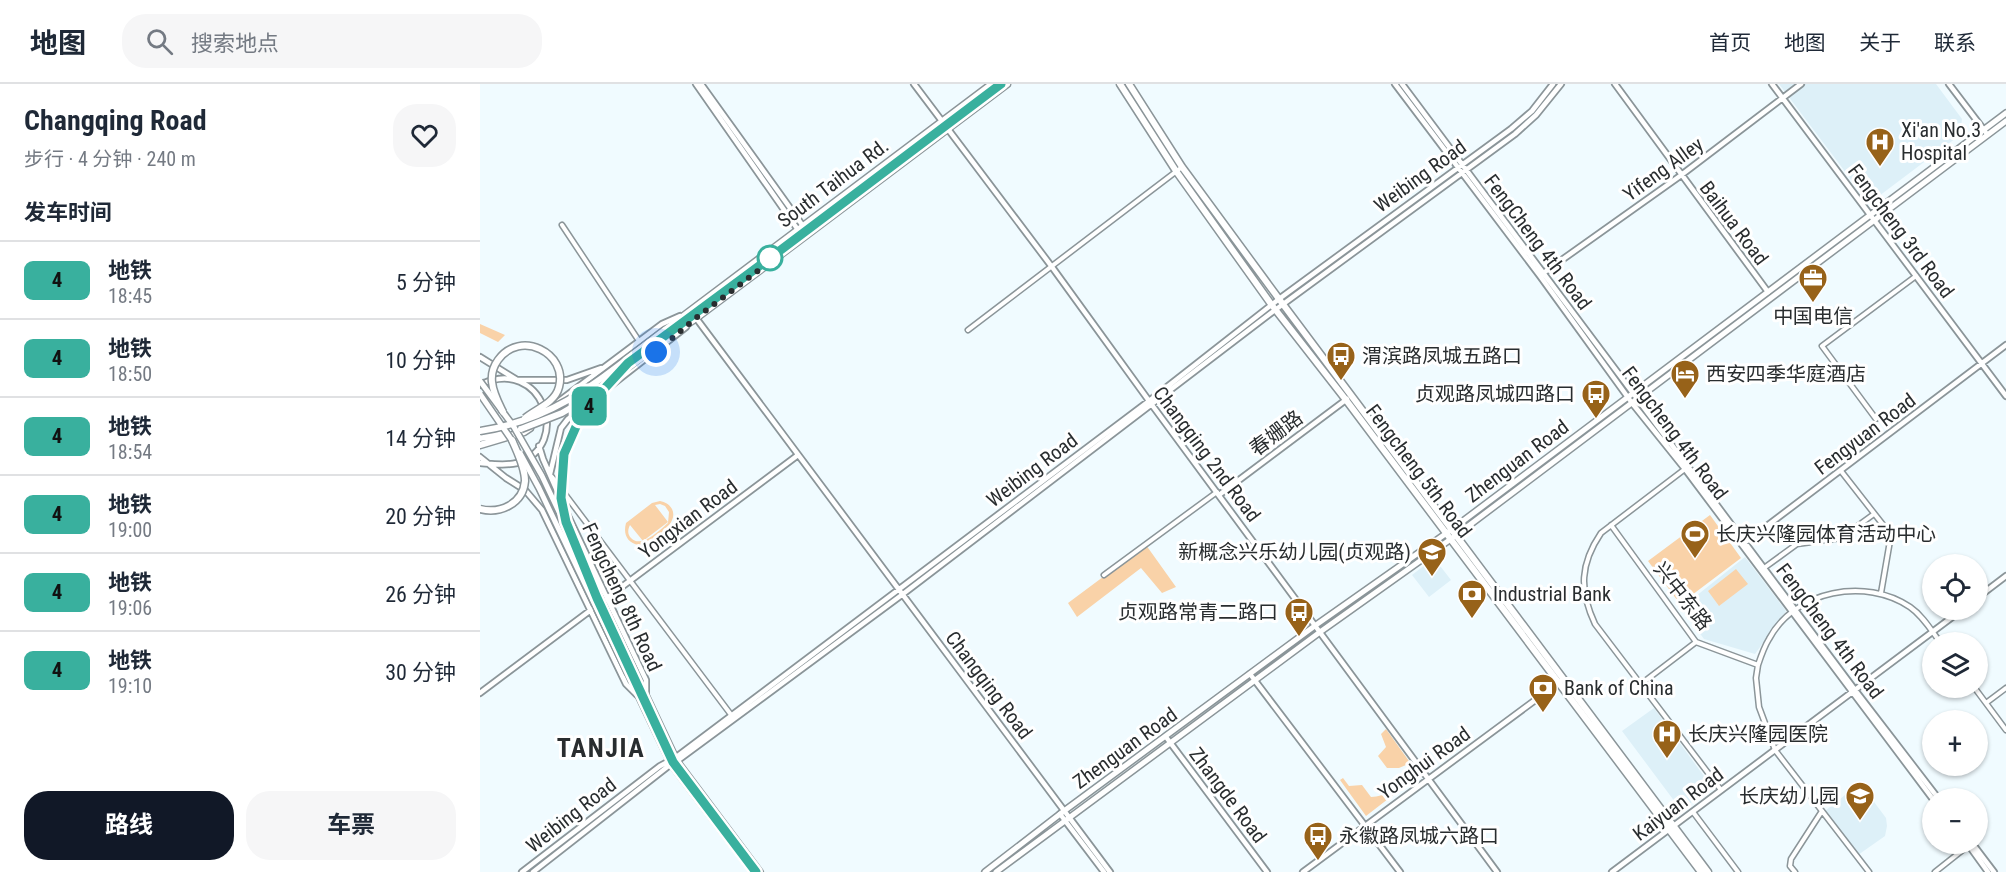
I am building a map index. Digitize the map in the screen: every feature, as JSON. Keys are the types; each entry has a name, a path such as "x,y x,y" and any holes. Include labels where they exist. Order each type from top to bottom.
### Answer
{"main road":[{"name":"South Taihua Rd.","path":"667,333 800,228 992,84"},
{"name":"South Taihua Rd.","path":"667,333 696,318 1007,84"},
{"name":"Fengcheng 5th Road","path":"1120,84 1273,307 1349,398"},
{"name":"Fengcheng 5th Road","path":"1130,84 1179,169 1281,301 1450,535 1671,827 1708,872"},
{"name":"Zhenguan Road","path":"985,872 1062,812 1255,680 1635,401 1985,132 2006,113"},
{"name":"Zhenguan Road","path":"1985,132 2006,121"},
{"name":"Zhenguan Road","path":"996,872 1067,819 1250,674 1316,625 1450,535 1630,395 1872,217"},
{"path":"480,430 521,422 574,398 667,333"},
{"path":"480,438 534,425 562,413 584,400 667,333"},
{"path":"503,412 492,384 491,374 494,366 500,357 512,348 523,345 536,347 548,354 555,363 559,372 559,388 550,401 521,422"},
{"name":"Fengcheng 8th Road","path":"480,383 524,443 542,476 635,672 673,760 760,872"},
{"name":"Fengcheng 8th Road","path":"480,394 512,440 539,488 638,697 673,760 753,872"},
{"path":"480,446 524,432 534,425"},
{"path":"480,509 490,511 507,508 522,492 525,480 512,440"},
{"name":"Fengcheng 5th Road","path":"1671,827 1701,872"}],"street":[{"path":"696,84 806,235"},
{"path":"701,84 800,228"},
{"name":"Changqing 2nd Road","path":"914,84 1052,267 1497,872"},
{"name":"Fengcheng 4th Road","path":"1395,84 1461,169"},
{"name":"Fengcheng 4th Road","path":"1402,84 1461,169"},
{"name":"Weibing Road","path":"522,872 531,870 673,760 903,594 1273,307 1461,169 1525,117 1553,84"},
{"name":"Weibing Road","path":"1461,169 1515,134 1536,115 1562,84"},
{"name":"Baihua Road","path":"1615,84 1680,176 1767,292"},
{"name":"Fengcheng 3rd Road","path":"1772,84 2006,396"},
{"name":"Yifeng Alley","path":"1542,274 1680,176 1801,84"},
{"path":"1949,84 1985,132"},
{"path":"968,330 1179,169"},
{"name":"FengCheng 4th Road","path":"1461,169 1743,544 1764,568 1853,691 1930,788"},
{"path":"562,225 639,341"},
{"path":"1876,419 1822,346 1916,276"},
{"path":"545,408 558,402 662,324 691,312"},
{"path":"696,318 656,352 568,419 561,428 550,474 732,717"},
{"name":"Changqing Road","path":"696,318 903,594 1067,819"},
{"name":"Fengyuan Road","path":"1743,544 2006,345"},
{"path":"480,357 529,386 539,396 545,408 547,421 545,434 539,446 530,456 504,465 480,463"},
{"path":"480,383 497,379 567,380 614,361"},
{"name":"春姗路","path":"1218,494 1349,398"},
{"name":"Fengcheng 4th Road","path":"1635,401 1794,611"},
{"name":"Weibing Road","path":"732,717 899,589 1150,403"},
{"name":"Fengcheng 8th Road","path":"539,446 569,518 646,680 646,696"},
{"name":"Yongxian Road","path":"480,693 798,455"},
{"name":"Fengcheng 8th Road","path":"480,457 525,490 542,510 626,684 638,697"},
{"path":"1685,470 1601,533 1592,546 1585,569 1584,594 1595,624 1721,790"},
{"path":"1841,471 1891,535 1881,593"},
{"path":"1104,575 1218,494"},
{"path":"548,522 563,514 569,518"},
{"path":"1764,568 1797,543 1841,538 1874,514"},
{"name":"兴中东路","path":"1611,525 1696,642 1758,665"},
{"path":"1988,590 2006,576"},
{"path":"1869,872 1775,750 1759,707 1756,678 1758,665 1769,638 1794,611 1826,595 1853,591 1881,593 1910,607 1922,617 1933,632"},
{"name":"Kaiyuan Road","path":"1933,632 1949,620"},
{"name":"Kaiyuan Road","path":"1612,872 1922,640"},
{"path":"1641,684 1696,642"},
{"path":"1250,674 1400,872"},
{"name":"Yonghui Road","path":"1303,872 1561,681"},
{"path":"1986,703 2006,688"},
{"name":"Fengcheng 4th Road","path":"1853,691 1925,788"},
{"path":"1982,698 2006,730"},
{"name":"Zhangde Road","path":"1168,740 1267,872"},
{"path":"1795,872 1790,866 1791,859 1822,811"},
{"path":"1693,812 1738,872"},
{"path":"1067,819 1104,872"},
{"path":"1067,819 1110,872"},
{"path":"1935,872 1958,854"},
{"path":"1976,854 1988,872"},
{"path":"1979,854 1994,872"}],"shaded area":[{"name":"Xi'an No.3 Hospital","path":"1779,84 1936,84 1962,119 1960,135 1875,199 1865,198"},
{"path":"480,324 505,335 498,342 480,333"},
{"path":"660,501 670,506 672,521 662,533 638,551 635,548 638,545 627,537 626,523 652,503","holes":["655,505 665,506 669,512 668,523 644,540 668,522","630,525 643,541 635,541 630,536 628,532"]},
{"name":"长庆兴隆园体育活动中心","path":"1710,515 1741,558 1680,604 1648,561"},
{"path":"1146,545 1176,587 1162,593 1141,568 1077,617 1068,603"},
{"path":"1745,557 1786,611 1755,654 1704,639 1681,608"},
{"name":"新概念兴乐幼儿园(贞观路)","path":"1434,558 1451,580 1429,597 1412,575"},
{"path":"1736,569 1748,584 1719,606 1708,591"},
{"name":"长庆兴隆园医院","path":"1654,708 1712,787 1681,810 1622,731"},
{"path":"1386,729 1419,775 1366,816 1340,780 1343,778 1349,786 1362,785 1371,797 1386,792 1395,778 1409,775 1411,770 1406,765 1399,768 1387,768 1378,756 1386,747 1381,734"},
{"name":"长庆幼儿园","path":"1860,783 1886,818 1887,826 1885,836 1858,855 1825,811"}],"metro line":[{"name":"4","path":"756,872 673,762 597,598 566,522 561,498 564,454 582,413 628,363 1001,84"}],"place":[{"name":"Xi'an No.3 Hospital","path":"1880,168"},
{"name":"中国电信","path":"1813,304"},
{"name":"渭滨路凤城五路口","path":"1341,382"},
{"name":"西安四季华庭酒店","path":"1685,400"},
{"name":"贞观路凤城四路口","path":"1596,420"},
{"name":"长庆兴隆园体育活动中心","path":"1695,560"},
{"name":"新概念兴乐幼儿园(贞观路)","path":"1432,578"},
{"name":"Industrial Bank","path":"1472,620"},
{"name":"贞观路常青二路口","path":"1299,638"},
{"name":"Bank of China","path":"1543,714"},
{"name":"长庆兴隆园医院","path":"1667,760"},
{"name":"长庆幼儿园","path":"1860,822"},
{"name":"永徽路凤城六路口","path":"1318,862"}],"district":[{"name":"TANJIA","path":"601,748"}],"route":[{"path":"656,352 767,264 770,258"}]}
